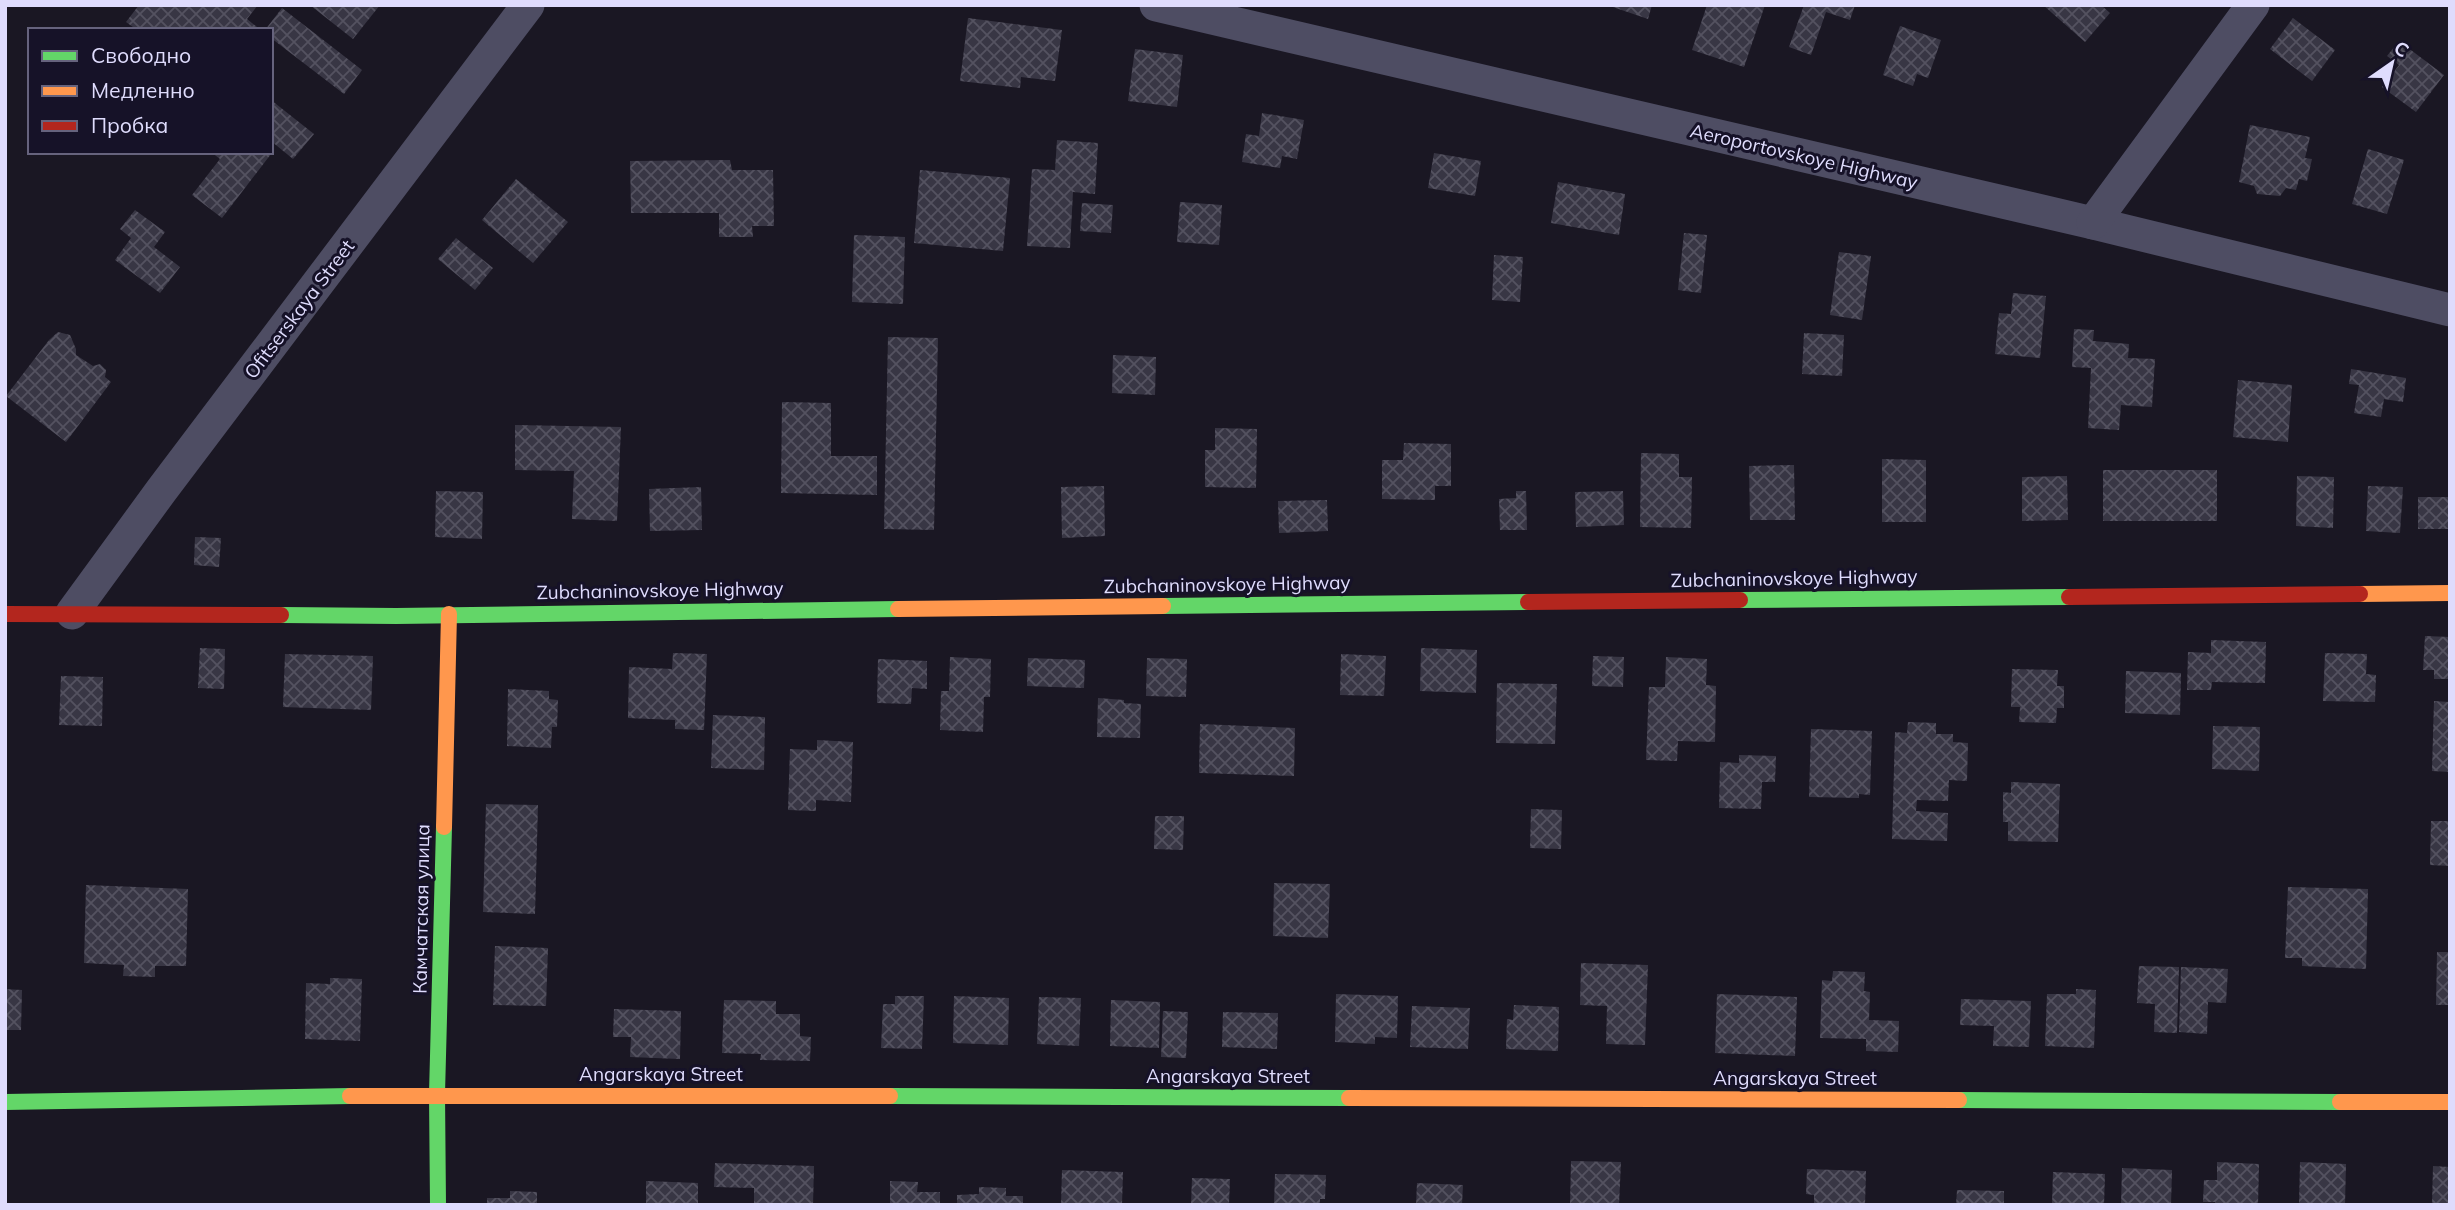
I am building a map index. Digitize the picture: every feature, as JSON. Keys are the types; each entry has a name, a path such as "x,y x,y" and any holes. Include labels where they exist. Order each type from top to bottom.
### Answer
{"street":[{"name":"Ofitserskaya Street","path":"72,613 528,5"},
{"name":"Aeroportovskoye Highway","path":"1156,5 2094,223 2450,310"},
{"path":"2094,223 2253,5"},
{"name":"Zubchaninovskoye Highway","path":"5,614 396,616 2450,593"},
{"name":"Камчатская улица","path":"438,1205 437,1094 449,614"},
{"name":"Angarskaya Street","path":"5,1102 437,1094 2450,1102"}],"building":[{"path":"139,5 258,5 247,19 256,28 134,28 126,22"},
{"path":"310,5 380,5 353,39"},
{"path":"1607,5 1652,5 1648,19"},
{"path":"1707,5 1765,5 1744,67 1692,50"},
{"path":"1804,5 1855,5 1850,20 1826,12 1811,55 1789,47"},
{"path":"2043,5 2101,5 2110,13 2085,42"},
{"path":"282,8 362,70 344,94 273,40 273,28 267,28"},
{"path":"968,18 1062,30 1055,81 1021,77 1020,88 960,81"},
{"path":"2293,18 2335,50 2312,81 2270,49"},
{"path":"1900,26 1941,40 1928,78 1917,74 1913,86 1883,75"},
{"path":"2399,41 2444,75 2416,112 2382,87 2399,65 2387,56"},
{"path":"1135,49 1183,55 1177,107 1128,101"},
{"path":"273,102 314,134 293,159 273,143"},
{"path":"1262,113 1304,120 1297,159 1282,156 1280,168 1242,162 1246,134 1259,136"},
{"path":"2250,125 2310,137 2305,158 2312,159 2307,181 2299,179 2296,190 2286,188 2280,196 2257,194 2254,186 2239,182"},
{"path":"1057,140 1098,143 1095,194 1073,192 1070,248 1027,246 1032,169 1055,170"},
{"path":"2368,149 2404,160 2387,214 2352,204"},
{"path":"1434,153 1481,161 1475,196 1428,188"},
{"path":"214,154 271,154 222,218 192,195 220,159"},
{"path":"730,160 732,170 773,170 774,226 752,226 753,237 719,237 719,213 631,213 630,161"},
{"path":"920,170 1010,178 1003,251 914,243"},
{"path":"516,179 568,222 533,263 482,220"},
{"path":"1558,182 1625,194 1619,235 1551,223"},
{"path":"1180,202 1222,205 1219,245 1177,242"},
{"path":"1082,203 1113,205 1111,233 1080,231"},
{"path":"135,210 165,232 154,247 180,267 160,293 115,260 131,238 120,229"},
{"path":"1684,233 1707,235 1701,293 1678,290"},
{"path":"854,235 905,237 903,304 852,302"},
{"path":"456,238 493,268 475,290 438,259"},
{"path":"1839,252 1871,256 1862,320 1830,315"},
{"path":"1494,255 1523,257 1520,302 1492,300"},
{"path":"2013,293 2046,296 2040,358 1995,354 1999,313 2011,314"},
{"path":"2074,329 2094,330 2093,341 2129,344 2128,358 2155,359 2152,407 2121,405 2119,430 2088,428 2091,368 2072,367"},
{"path":"58,332 70,335 76,355 93,366 100,364 106,370 105,377 111,382 66,442 6,396"},
{"path":"1804,333 1844,335 1842,376 1802,374"},
{"path":"888,337 938,338 934,530 884,529"},
{"path":"1113,355 1156,357 1155,395 1112,393"},
{"path":"2351,369 2406,378 2403,402 2384,399 2381,417 2354,413 2359,385 2349,384"},
{"path":"2238,380 2292,385 2288,442 2233,437"},
{"path":"782,402 831,403 831,456 877,456 877,495 781,493"},
{"path":"515,425 621,427 617,521 572,519 574,471 515,470"},
{"path":"1215,428 1257,429 1256,488 1205,487 1205,450 1215,450"},
{"path":"1404,443 1451,444 1451,486 1435,486 1435,500 1382,499 1382,460 1403,460"},
{"path":"1641,453 1679,454 1679,477 1692,477 1691,528 1640,527"},
{"path":"1882,459 1926,460 1926,522 1882,522"},
{"path":"1794,465 1795,520 1750,520 1749,466"},
{"path":"2103,470 2217,470 2217,521 2103,521"},
{"path":"2067,476 2068,520 2022,521 2022,477"},
{"path":"2297,476 2334,477 2333,528 2296,526"},
{"path":"1104,486 1105,536 1062,538 1061,487"},
{"path":"2368,486 2403,487 2400,533 2366,531"},
{"path":"701,487 702,530 650,531 649,489"},
{"path":"436,491 483,492 482,539 435,537"},
{"path":"1516,491 1526,491 1527,530 1500,530 1499,499 1516,498"},
{"path":"1623,491 1624,525 1576,527 1575,492"},
{"path":"2418,497 2450,497 2450,529 2418,529"},
{"path":"1327,500 1328,531 1279,533 1278,501"},
{"path":"195,537 221,538 219,567 194,565"},
{"path":"2425,636 2450,637 2450,679 2434,679 2434,670 2423,670"},
{"path":"2211,640 2266,642 2265,683 2212,682 2211,690 2187,690 2188,652 2211,653"},
{"path":"200,648 225,649 224,689 198,688"},
{"path":"1421,648 1477,650 1476,693 1420,691"},
{"path":"673,653 707,654 704,730 675,729 675,720 628,718 629,667 672,669"},
{"path":"2325,653 2367,654 2366,674 2376,675 2375,702 2323,701"},
{"path":"285,654 373,656 371,710 283,707"},
{"path":"1341,654 1386,656 1384,696 1340,695"},
{"path":"1593,656 1624,657 1623,687 1592,686"},
{"path":"950,657 991,659 990,697 984,697 983,732 940,730 941,691 949,691"},
{"path":"1666,657 1707,659 1706,685 1716,686 1715,742 1678,741 1677,761 1646,760 1649,687 1665,687"},
{"path":"1028,658 1085,660 1084,688 1027,686"},
{"path":"1147,658 1187,659 1186,697 1146,696"},
{"path":"878,659 927,661 927,689 912,688 911,704 877,703"},
{"path":"2012,669 2058,670 2057,686 2064,686 2064,708 2057,708 2056,723 2019,722 2020,707 2011,707"},
{"path":"2126,671 2181,673 2180,715 2125,713"},
{"path":"61,676 103,677 102,726 59,725"},
{"path":"1497,683 1557,684 1555,744 1496,743"},
{"path":"508,689 549,691 549,699 558,700 557,727 552,727 551,748 507,746"},
{"path":"1098,698 1141,704 1140,738 1097,737"},
{"path":"2434,701 2450,702 2450,772 2432,771"},
{"path":"713,715 765,717 764,770 711,768"},
{"path":"1908,722 1936,723 1936,734 1953,734 1953,742 1968,743 1967,781 1949,780 1948,801 1917,800 1916,811 1948,813 1947,841 1892,839 1895,732 1907,733"},
{"path":"1200,724 1295,728 1294,776 1199,773"},
{"path":"2213,726 2260,727 2259,771 2212,769"},
{"path":"1811,729 1872,731 1870,795 1859,794 1859,798 1809,797"},
{"path":"817,740 853,742 851,802 816,800 816,811 788,810 790,749 817,750"},
{"path":"1739,755 1776,756 1775,782 1762,782 1761,809 1719,808 1720,762 1739,763"},
{"path":"2011,782 2060,784 2058,842 2008,841 2008,822 2003,822 2003,792 2011,793"},
{"path":"486,804 538,805 535,914 483,912"},
{"path":"1531,809 1562,810 1561,849 1530,848"},
{"path":"1155,816 1184,816 1183,850 1154,849"},
{"path":"2431,821 2450,821 2450,866 2430,865"},
{"path":"1274,883 1330,884 1328,938 1273,936"},
{"path":"86,885 188,889 186,966 155,966 155,977 123,976 124,965 84,963"},
{"path":"2288,887 2368,889 2366,969 2302,966 2302,958 2285,958"},
{"path":"495,946 548,948 546,1006 493,1005"},
{"path":"2437,952 2450,952 2450,1005 2436,1005"},
{"path":"1581,963 1648,965 1645,1045 1606,1044 1607,1006 1580,1005"},
{"path":"2139,966 2179,967 2177,1033 2154,1032 2155,1004 2137,1003"},
{"path":"2181,967 2228,969 2226,1003 2208,1002 2207,1034 2179,1032"},
{"path":"1833,971 1865,972 1864,991 1870,992 1869,1020 1899,1021 1898,1052 1866,1051 1866,1039 1820,1038 1822,980 1832,981"},
{"path":"330,978 362,979 360,1041 305,1039 306,983 330,984"},
{"path":"5,989 22,990 21,1030 5,1030"},
{"path":"2076,989 2096,990 2094,1048 2045,1046 2047,994 2076,994"},
{"path":"1336,994 1398,996 1397,1038 1375,1037 1375,1044 1335,1042"},
{"path":"1717,994 1797,997 1795,1056 1715,1053"},
{"path":"895,996 924,996 922,1049 881,1048 883,1004 895,1004"},
{"path":"954,996 1009,998 1008,1045 953,1043"},
{"path":"1039,997 1081,998 1079,1046 1037,1044"},
{"path":"1961,999 2031,1001 2029,1047 1993,1046 1994,1026 1960,1025"},
{"path":"724,1000 776,1001 776,1014 800,1014 800,1036 811,1037 810,1061 760,1060 761,1054 722,1053"},
{"path":"1111,1000 1160,1002 1159,1048 1110,1046"},
{"path":"1514,1005 1559,1007 1558,1051 1506,1049 1507,1019 1513,1020"},
{"path":"1412,1006 1470,1008 1468,1049 1410,1047"},
{"path":"614,1009 681,1011 680,1059 630,1057 631,1037 613,1037"},
{"path":"1163,1011 1188,1012 1186,1058 1161,1057"},
{"path":"1223,1012 1278,1013 1277,1049 1222,1047"},
{"path":"1571,1161 1621,1162 1619,1205 1570,1205"},
{"path":"2217,1162 2259,1164 2258,1205 2215,1205 2215,1202 2203,1202 2204,1180 2217,1180"},
{"path":"2300,1162 2346,1164 2345,1205 2299,1204"},
{"path":"715,1163 814,1166 813,1205 754,1205 754,1188 714,1187"},
{"path":"2433,1166 2450,1167 2450,1205 2432,1205"},
{"path":"2122,1168 2172,1170 2171,1205 2121,1204"},
{"path":"1807,1169 1866,1171 1865,1205 1814,1205 1814,1195 1806,1194"},
{"path":"1062,1170 1123,1172 1122,1205 1061,1205"},
{"path":"2053,1172 2105,1174 2104,1205 2052,1205"},
{"path":"1275,1174 1326,1175 1325,1199 1320,1199 1320,1205 1274,1205"},
{"path":"1192,1178 1230,1179 1229,1205 1191,1205"},
{"path":"646,1181 698,1183 698,1205 646,1205"},
{"path":"890,1181 918,1182 917,1192 940,1192 940,1205 890,1205"},
{"path":"1417,1183 1463,1185 1462,1205 1416,1205"},
{"path":"979,1187 1006,1188 1006,1196 1023,1196 1023,1205 957,1205 957,1195 979,1194"},
{"path":"1957,1190 2004,1191 2004,1205 1956,1205"},
{"path":"510,1191 537,1192 537,1205 487,1205 487,1198 510,1198"}],"traffic: fast":[{"path":"1740,600 2069,597"},
{"path":"1163,606 1528,602"},
{"path":"281,615 396,616 898,609"},
{"path":"438,1205 437,1094 444,827"},
{"path":"5,1102 350,1096"},
{"path":"890,1096 1349,1098"},
{"path":"1959,1100 2340,1102"}],"traffic: slow":[{"path":"2360,594 2450,593"},
{"path":"898,609 1163,606"},
{"path":"444,827 449,614"},
{"path":"350,1096 890,1096"},
{"path":"1349,1098 1959,1100"},
{"path":"2340,1102 2450,1102"}],"traffic: jam":[{"path":"2069,597 2360,594"},
{"path":"1528,602 1740,600"},
{"path":"5,614 281,615"}]}
